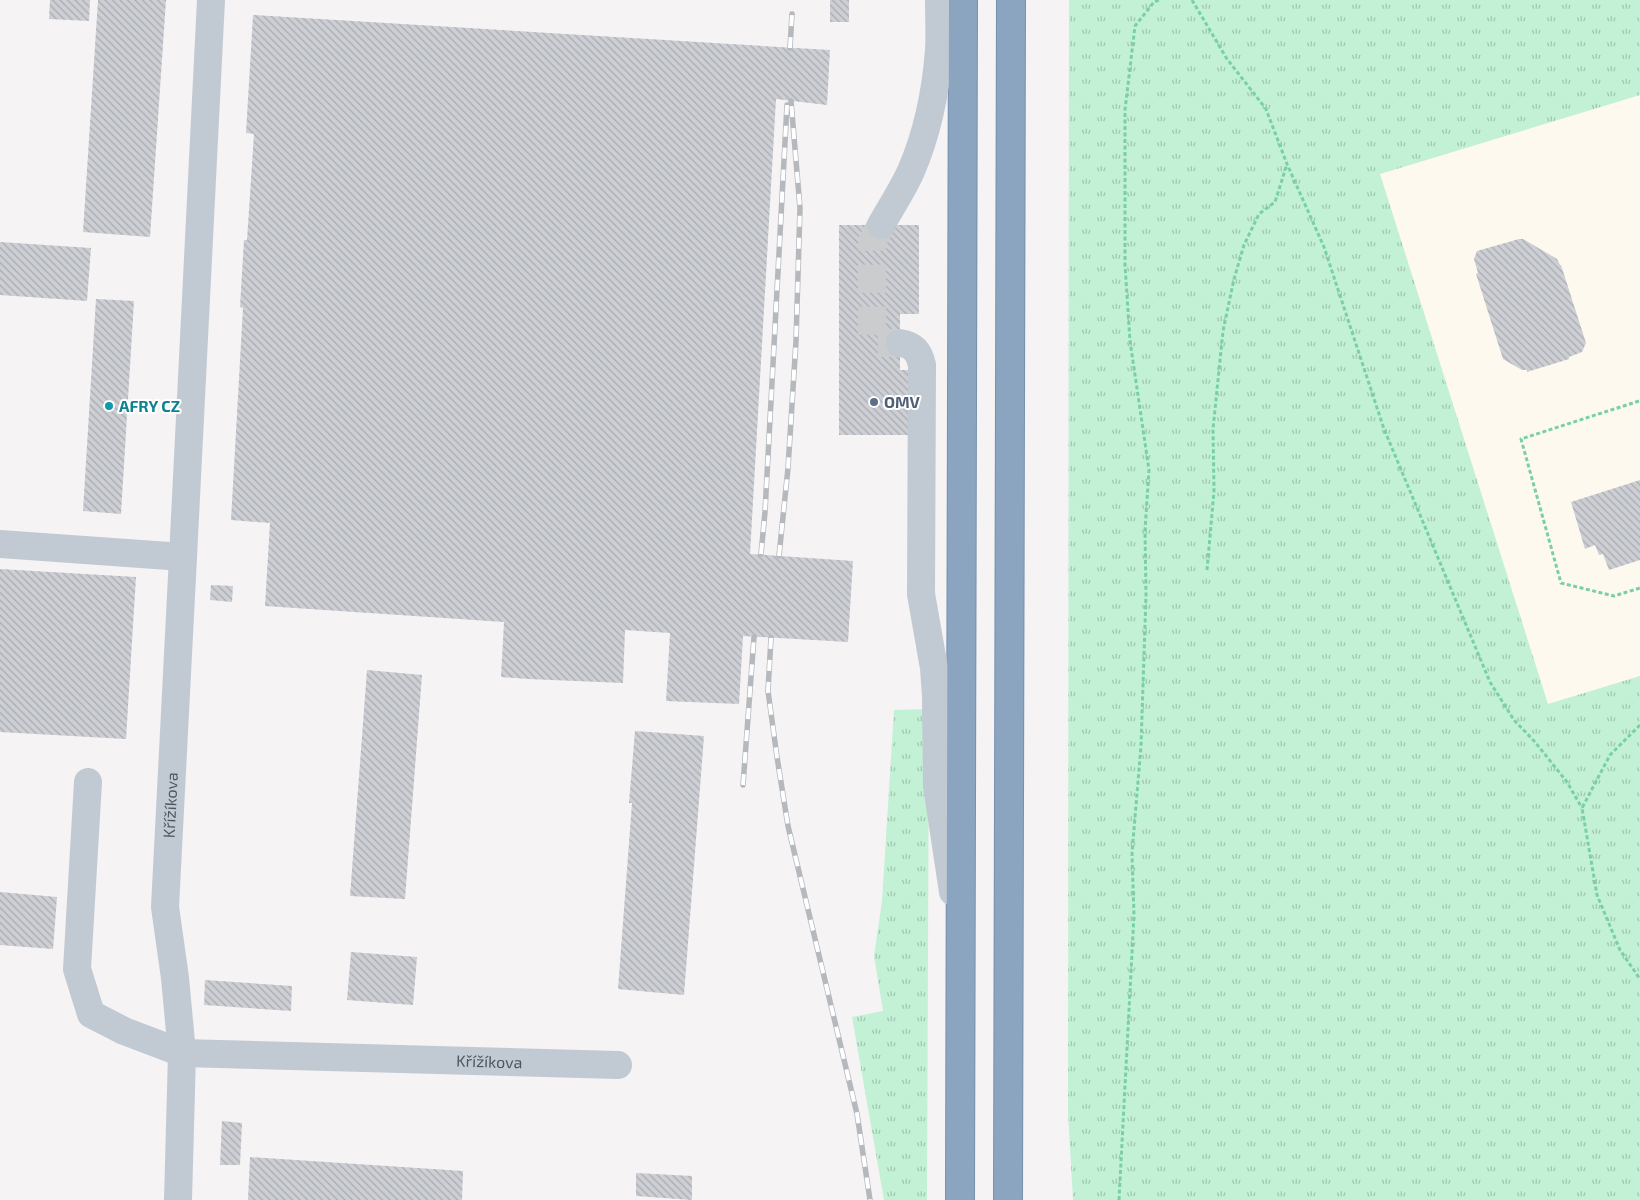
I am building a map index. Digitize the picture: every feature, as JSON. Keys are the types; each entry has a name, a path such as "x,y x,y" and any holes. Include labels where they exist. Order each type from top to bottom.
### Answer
{"highway":[{"path":"960,1200 963,0"},
{"path":"1008,1200 1011,0"}],"lane":[{"name":"Křížíkova","path":"178,1200 182,1053 166,907 211,0"},
{"path":"881,225 911,171 921,142 936,78 939,50 939,0"},
{"path":"900,343 908,344 915,349 920,356 922,365 922,594 934,668 936,696 936,786 961,948"},
{"path":"0,544 183,557"},
{"name":"Křížíkova","path":"88,782 77,969 92,1014 124,1031 182,1053 618,1065"}],"path":[{"path":"1119,1200 1134,914 1132,853 1142,746 1146,595 1145,530 1149,470 1130,341 1125,265 1125,110 1135,26 1154,2 1159,0"},
{"path":"1192,0 1227,60 1266,109 1287,164 1324,247 1384,429 1490,682 1514,720 1568,782 1582,808 1597,894 1620,950 1640,979"},
{"path":"1208,570 1214,491 1212,429 1223,331 1234,278 1244,245 1259,214 1275,202 1287,164"},
{"path":"1639,401 1521,439 1561,583 1614,596 1640,588"},
{"path":"1582,808 1610,755 1640,725"}],"shaded area":[{"path":"1640,95 1640,676 1548,705 1380,174"}],"green space":[{"path":"1069,0 1640,0 1640,95 1380,174 1548,704 1640,676 1640,1200 1073,1200 1068,1112"},
{"path":"929,709 927,1200 884,1200 852,1017 883,1011 874,956 882,901 894,710"}],"building":[{"path":"50,0 90,0 89,21 49,19"},
{"path":"98,0 166,0 150,237 83,232"},
{"path":"830,0 849,0 849,22 830,22"},
{"path":"253,15 830,50 827,105 776,99 750,554 853,561 848,642 743,636 739,704 666,701 670,633 625,630 623,683 528,679 501,677 504,622 265,606 270,523 231,520 243,308 240,307 244,240 247,240 254,134 246,133"},
{"path":"839,225 919,225 919,314 900,314 900,370 909,370 909,435 839,435"},
{"path":"1523,239 1557,259 1561,265 1586,343 1582,352 1569,357 1569,359 1527,372 1527,370 1522,370 1503,359 1476,274 1478,273 1474,259 1477,251"},
{"path":"0,242 91,248 87,301 0,295"},
{"name":"AFRY CZ","path":"96,299 134,301 121,514 83,511"},
{"path":"1640,480 1640,560 1609,570 1603,554 1599,555 1595,545 1585,549 1571,502"},
{"path":"0,569 136,577 126,739 0,732"},
{"path":"211,585 233,586 232,602 210,600"},
{"path":"367,670 422,675 405,899 350,896"},
{"path":"635,731 704,736 684,995 618,989 632,803 629,803"},
{"path":"0,892 57,897 53,949 0,945"},
{"path":"351,952 417,957 413,1005 347,1000"},
{"path":"205,980 292,986 291,1011 204,1005"},
{"path":"222,1121 242,1123 240,1165 220,1165"},
{"path":"250,1157 463,1171 462,1200 248,1200"},
{"path":"636,1173 692,1176 692,1200 636,1196"}],"tunnel":[{"path":"881,225 872,242 872,343 900,343"}],"railway":[{"path":"790,48 792,14"},
{"path":"779,556 788,468 796,341 800,208 791,101"},
{"path":"761,554 765,512 787,105"},
{"path":"743,785 754,637"},
{"path":"771,638 768,691 788,826 857,1114 870,1200"}],"place":[{"name":"OMV","path":"874,402"},
{"name":"AFRY CZ","path":"109,406"}]}
